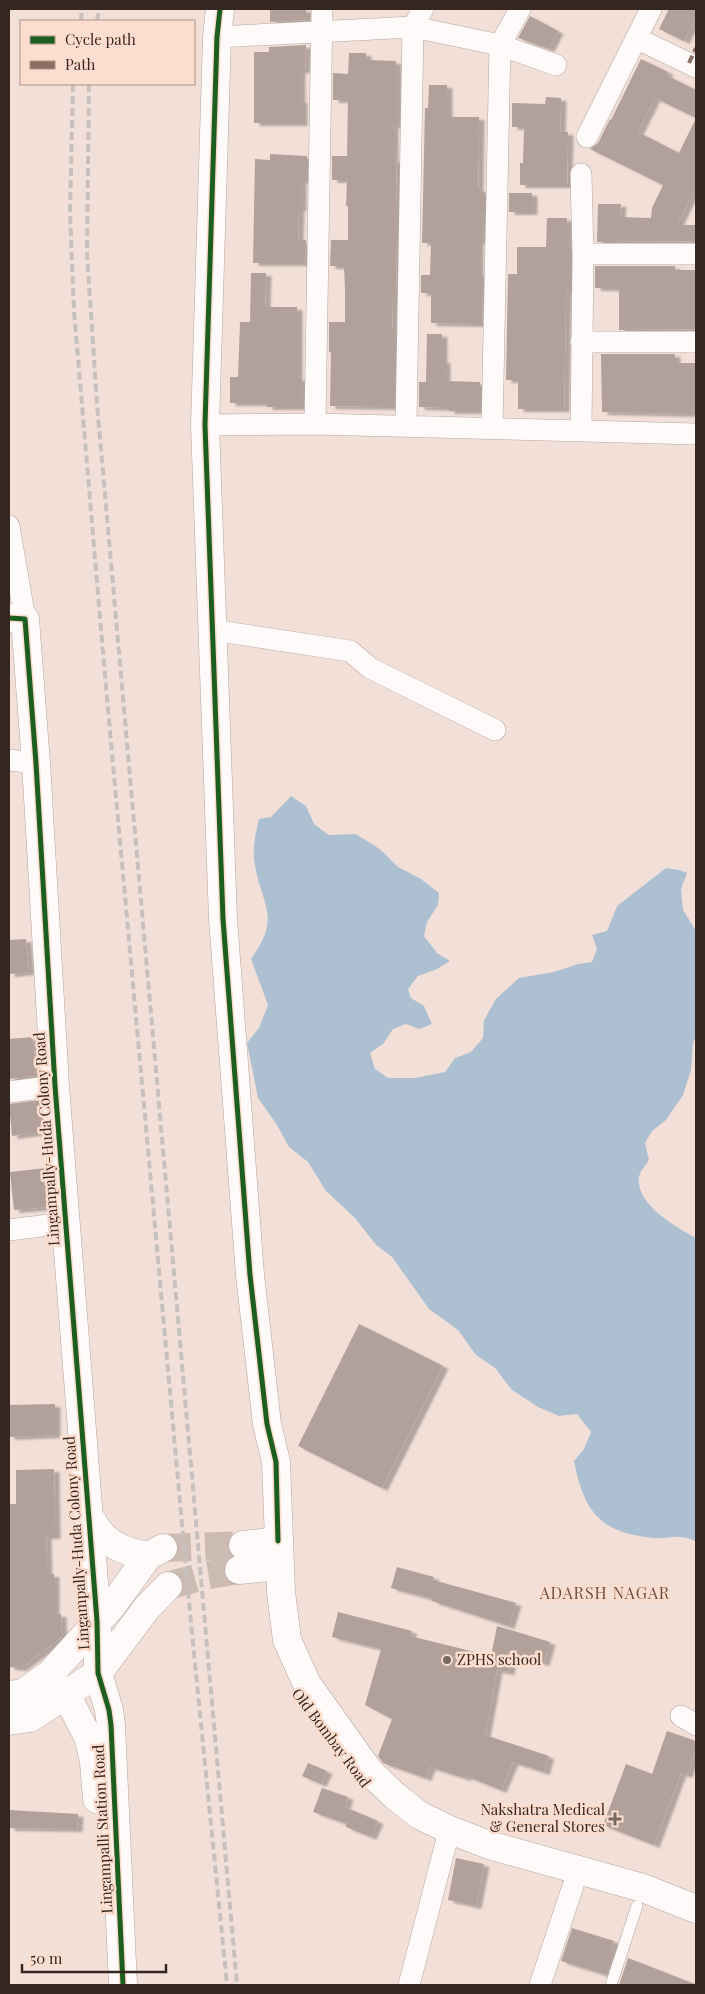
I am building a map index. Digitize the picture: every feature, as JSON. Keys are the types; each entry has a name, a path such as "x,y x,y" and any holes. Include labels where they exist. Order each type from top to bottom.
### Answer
{"street":[{"path":"220,9 217,37 205,425 223,918 250,1275 267,1424 262,1462 261,1555"},
{"path":"315,424 322,9"},
{"path":"492,428 500,44 520,9"},
{"path":"587,137 651,9"},
{"path":"217,37 322,33 418,18 500,44 556,65"},
{"path":"406,426 418,18"},
{"path":"636,38 694,59"},
{"path":"581,174 583,254 581,430"},
{"path":"583,254 696,254"},
{"path":"581,342 696,342"},
{"path":"205,425 315,424 696,434"},
{"path":"9,526 17,619"},
{"name":"Lingampally-Huda Colony Road","path":"17,619 36,762 55,1086 97,1621 98,1673"},
{"path":"212,630 350,651 370,668 495,730"},
{"path":"9,760 36,762"},
{"path":"9,1092 55,1086"},
{"path":"9,1230 65,1223"},
{"path":"9,1695 23,1693 50,1674 112,1606 156,1552 133,1553 117,1547 96,1530 88,1511"},
{"name":"Old Bombay Road","path":"261,1555 267,1614 272,1638 280,1661 297,1694 346,1763 395,1815 446,1844 522,1871 637,1906 696,1929"},
{"name":"Old Bombay Road","path":"261,1555 283,1617 287,1640 307,1684 369,1771 404,1805 434,1823 489,1845 643,1888 696,1910"},
{"path":"9,1721 30,1718 98,1673 146,1609 168,1586"},
{"name":"Lingampalli Station Road","path":"98,1673 109,1710 111,1726 123,1985"},
{"path":"66,1694 89,1739 94,1762 102,1844 117,1862"},
{"path":"409,1985 446,1844"},
{"path":"540,1985 573,1886"}],"lane":[{"path":"611,1985 637,1906"}],"water":[{"path":"291,796 306,806 314,824 329,835 356,834 381,850 398,867 421,879 439,893 438,905 427,922 424,936 437,953 450,961 437,969 418,976 408,989 411,998 424,1006 432,1024 419,1029 406,1024 393,1029 383,1044 370,1053 375,1069 388,1078 415,1078 445,1072 455,1058 471,1052 483,1038 484,1020 496,999 519,978 554,972 578,964 592,962 597,949 592,935 607,931 617,906 666,868 687,873 681,889 683,910 696,931 696,1036 693,1043 691,1070 683,1095 666,1120 652,1131 645,1143 649,1160 639,1177 639,1187 643,1196 658,1214 696,1238 696,1541 683,1537 657,1538 635,1535 620,1531 598,1517 589,1506 583,1494 574,1461 584,1449 591,1432 577,1414 559,1416 538,1407 512,1390 495,1368 476,1355 458,1330 429,1309 392,1257 376,1245 355,1218 326,1191 308,1162 289,1147 277,1125 258,1098 247,1043 259,1028 268,1005 251,959 260,945 268,922 255,866 254,842 259,819 271,817"}],"building":[{"path":"270,9 306,9 306,20 270,22"},
{"path":"669,9 696,9 696,17 684,41 659,29"},
{"path":"530,16 558,31 549,49 518,38"},
{"path":"306,45 305,70 300,70 302,123 254,123 254,52 269,52 269,47"},
{"path":"349,53 366,53 366,60 396,61 396,125 393,125 393,160 396,160 397,224 396,292 393,294 392,328 394,328 394,407 330,406 331,352 329,352 329,322 345,322 344,266 330,266 331,240 348,240 347,180 332,180 332,156 347,156 348,100 333,100 333,73 348,74"},
{"path":"641,59 668,72 666,75 696,90 696,118 696,186 677,225 696,225 696,241 597,242 598,204 621,204 620,217 651,218 652,208 663,185 590,149 598,143","holes":["655,98 696,118 679,153 638,132"]},
{"path":"429,85 447,85 447,117 479,117 478,189 484,192 484,212 481,212 481,241 478,241 478,274 483,274 482,324 431,323 431,293 421,293 421,275 430,275 431,243 422,243 425,108 428,108"},
{"path":"546,97 561,98 560,132 568,132 567,185 520,185 520,163 523,163 524,127 512,127 512,103 545,104"},
{"path":"270,154 307,156 307,180 302,180 301,182 298,240 306,240 305,263 253,263 255,159 270,160"},
{"path":"509,193 532,193 532,212 509,212"},
{"path":"547,218 567,218 567,246 570,247 570,288 567,288 566,298 564,409 518,409 518,380 506,380 508,274 517,274 517,247 546,247"},
{"path":"595,266 675,266 675,270 696,270 696,329 619,330 619,288 595,288"},
{"path":"251,273 266,273 265,307 297,307 297,378 301,378 301,407 267,407 267,403 230,403 230,377 238,377 240,322 250,322"},
{"path":"427,334 442,334 442,360 445,360 445,381 480,382 480,411 449,411 449,408 419,407 419,382 426,382"},
{"path":"601,354 675,354 675,363 696,363 696,414 602,412"},
{"path":"26,939 29,972 9,974 9,940"},
{"path":"33,1037 36,1076 9,1079 9,1039"},
{"path":"40,1100 43,1132 12,1136 9,1104"},
{"path":"46,1168 49,1207 14,1210 10,1172"},
{"path":"359,1324 443,1366 382,1488 298,1446"},
{"path":"55,1404 55,1435 9,1437 9,1405"},
{"path":"54,1469 55,1536 46,1536 47,1574 54,1574 54,1614 61,1614 62,1637 21,1668 9,1667 9,1504 16,1504 16,1470"},
{"path":"397,1567 434,1577 433,1580 516,1603 509,1626 432,1601 433,1599 391,1588"},
{"path":"338,1612 412,1631 410,1636 491,1656 497,1626 550,1642 544,1663 512,1654 509,1672 497,1670 485,1735 549,1756 544,1772 513,1762 501,1790 466,1776 465,1778 430,1767 426,1778 383,1763 378,1756 392,1719 365,1705 381,1649 332,1637"},
{"path":"667,1731 696,1741 696,1749 687,1775 681,1773 654,1845 603,1825 626,1764 652,1774"},
{"path":"308,1763 327,1771 321,1784 302,1776"},
{"path":"322,1788 348,1797 345,1807 378,1821 371,1837 346,1827 347,1824 313,1812"},
{"path":"9,1810 78,1814 77,1829 9,1828"},
{"path":"456,1858 484,1864 476,1906 448,1900"},
{"path":"572,1928 614,1941 611,1951 614,1952 607,1975 561,1961"},
{"path":"628,1958 695,1984 619,1985"}],"tunnel":[{"path":"163,1548 243,1545"},
{"path":"168,1586 203,1576 239,1570"}],"railway":[{"path":"81,20 82,9"},
{"path":"97,20 99,9"},
{"path":"73,85 70,213 74,311 105,676 191,1623 227,1985"},
{"path":"89,85 87,254 97,404 237,1985"}],"marked path":[{"path":"689,63 696,48"}],"cycle path":[{"path":"220,9 217,37 205,425 223,919 250,1275 267,1424 276,1462 278,1541"},
{"path":"9,618 25,619 36,763 55,1086 97,1621 98,1673 109,1710 111,1725 123,1985"}],"place":[{"name":"ZPHS school","path":"447,1660"},
{"name":"Nakshatra Medical & General Stores","path":"615,1819"}],"district":[{"name":"ADARSH NAGAR","path":"605,1593"}]}
